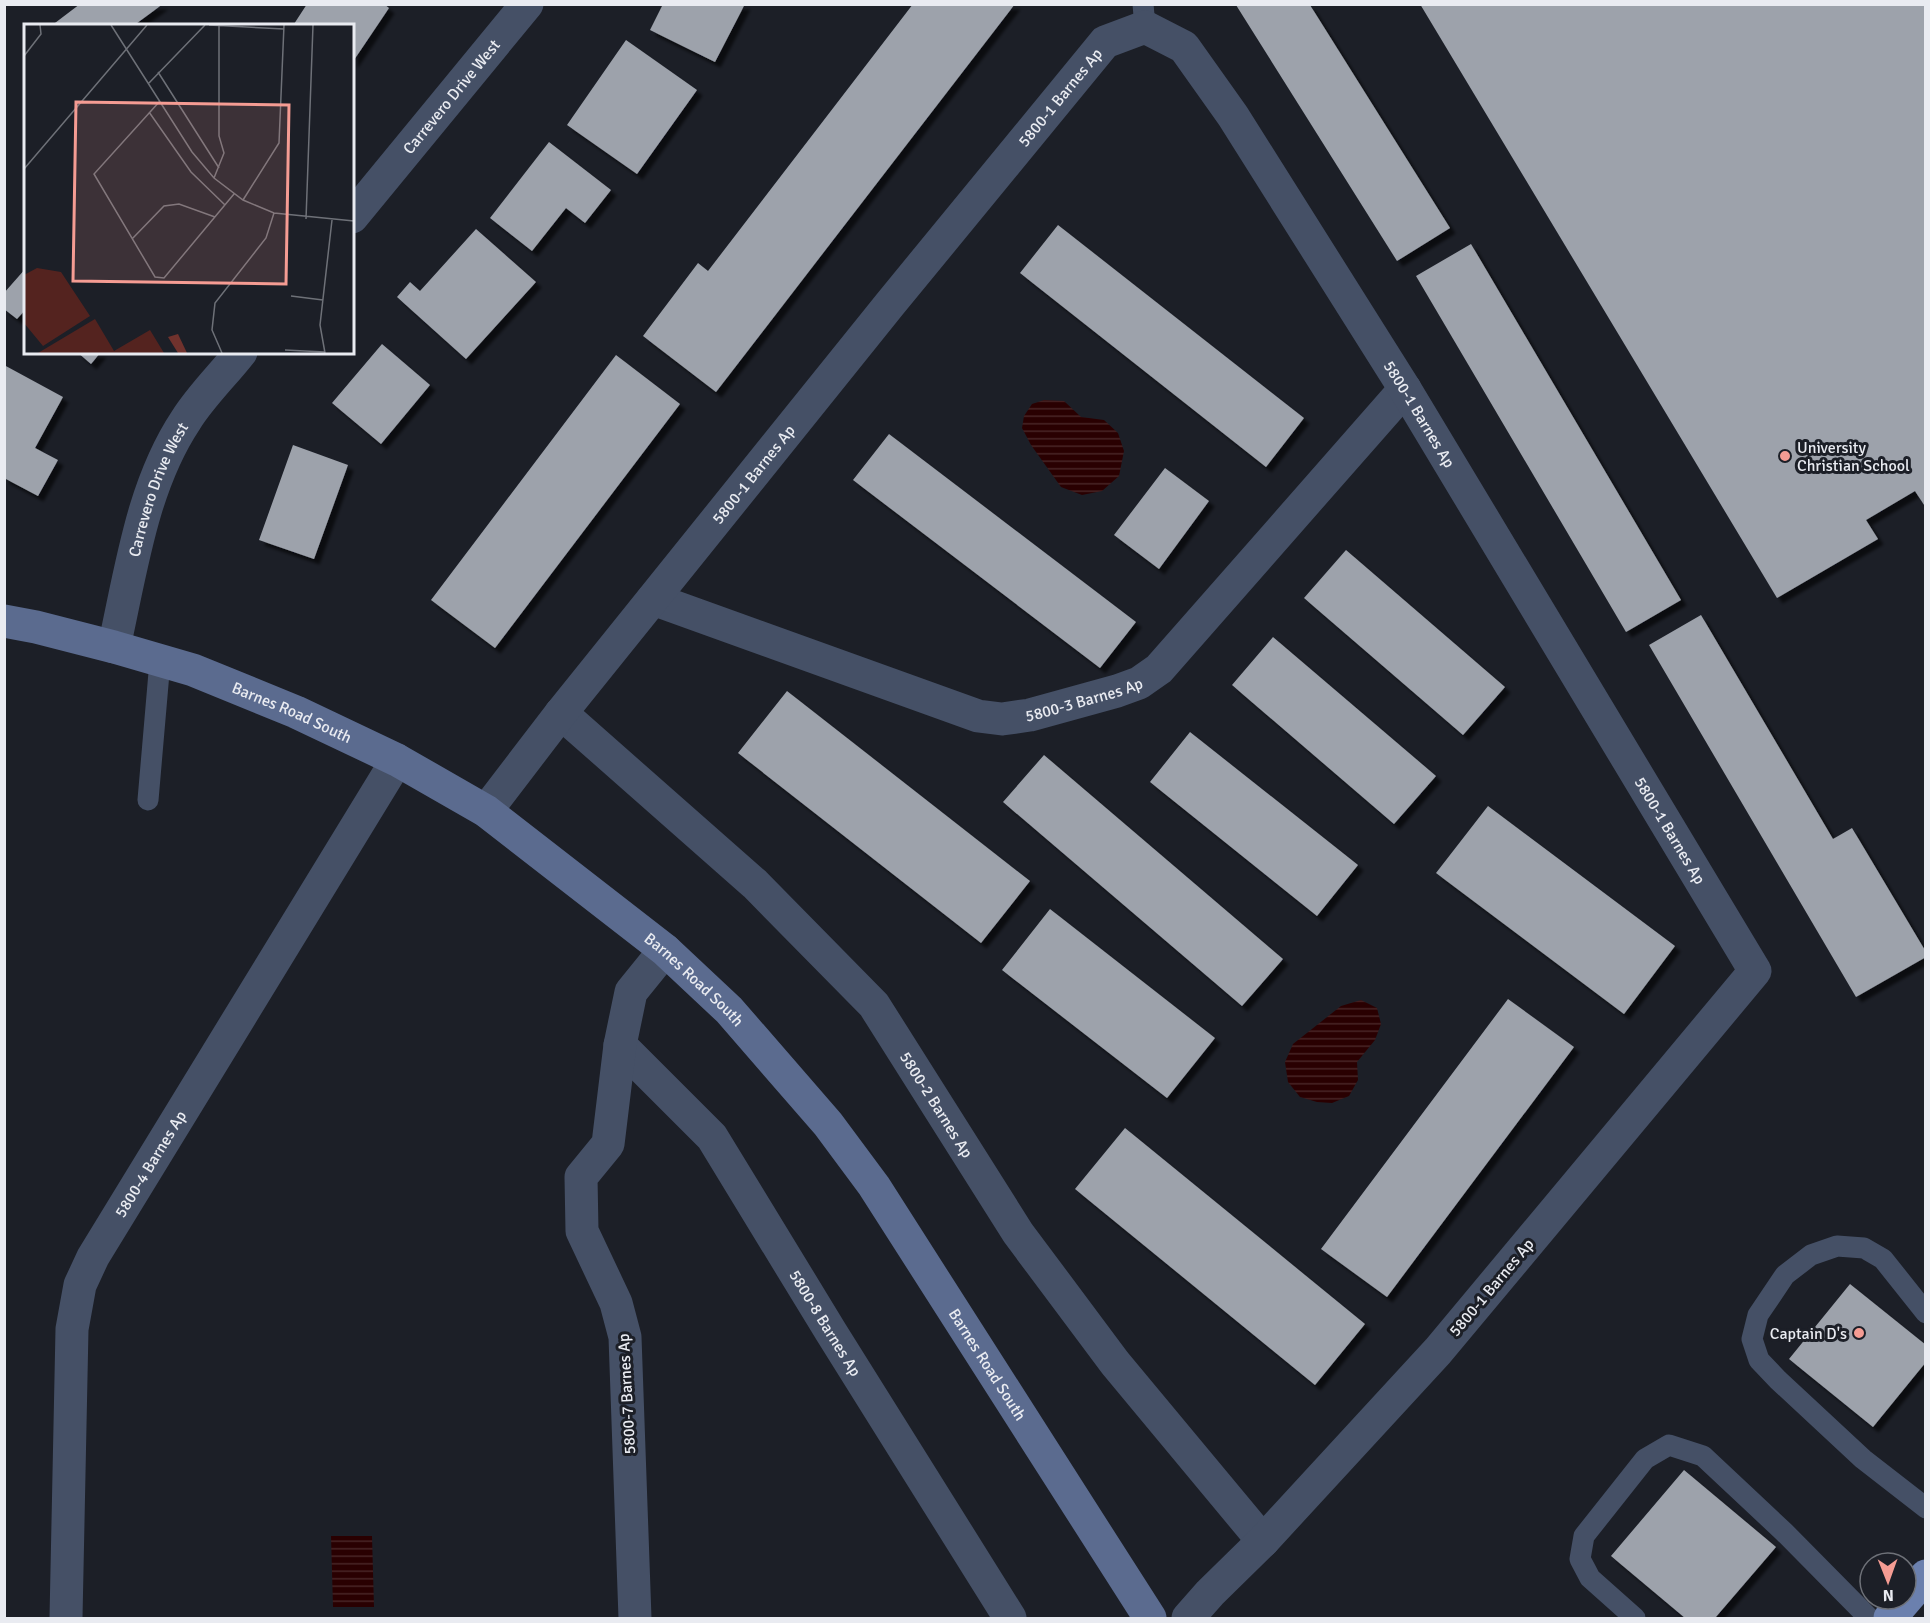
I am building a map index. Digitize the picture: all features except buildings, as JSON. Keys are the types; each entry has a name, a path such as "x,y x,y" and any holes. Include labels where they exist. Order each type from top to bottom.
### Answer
{"main road":[{"path":"1890,1618 1926,1576"}],"street":[{"name":"Carrevero Drive West","path":"354,215 527,4"},
{"name":"5800-1 Barnes Ap","path":"486,811 561,713 890,304 1105,42 1144,16 1184,47 1233,116 1405,389 1755,971 1438,1351 1263,1541 1209,1593 1188,1618"},
{"name":"Carrevero Drive West","path":"114,647 145,513 161,467 186,420 239,354"},
{"name":"5800-3 Barnes Ap","path":"654,599 978,716 1002,718 1030,715 1117,691 1139,683 1160,669 1405,389"},
{"name":"Barnes Road South","path":"4,621 114,647 193,670 296,712 397,760 486,811 665,950 729,1010 828,1124 874,1186 1150,1618"},
{"name":"5800-2 Barnes Ap","path":"561,713 754,884 874,1005 1018,1233 1115,1363 1263,1541"},
{"name":"5800-4 Barnes Ap","path":"66,1618 72,1329 80,1285 93,1257 397,760"},
{"name":"5800-7 Barnes Ap","path":"635,1618 625,1337 616,1303 582,1231 581,1177 608,1144 620,1045 631,992 665,950"},
{"name":"5800-8 Barnes Ap","path":"620,1045 712,1137 1010,1618"}],"lane":[{"path":"148,800 160,661"},
{"path":"1926,1313 1883,1259 1864,1248 1837,1246 1811,1255 1785,1275 1758,1315 1752,1339 1759,1360 1778,1380 1863,1459 1926,1508"},
{"path":"1635,1618 1590,1578 1580,1559 1584,1536 1645,1459 1669,1445 1703,1456 1784,1532 1869,1618"}],"shaded area":[{"path":"1044,400 1064,401 1081,417 1104,420 1118,433 1124,451 1119,476 1102,491 1082,495 1061,487 1031,445 1022,428 1024,416 1032,404"},
{"path":"1361,1000 1377,1008 1381,1024 1375,1040 1357,1062 1358,1080 1349,1096 1332,1103 1300,1097 1288,1082 1285,1062 1293,1044 1341,1006"},
{"path":"331,1536 372,1536 374,1607 333,1607"}],"place":[{"name":"University Christian School","path":"1785,456"},
{"name":"Captain D's","path":"1859,1333"}]}
